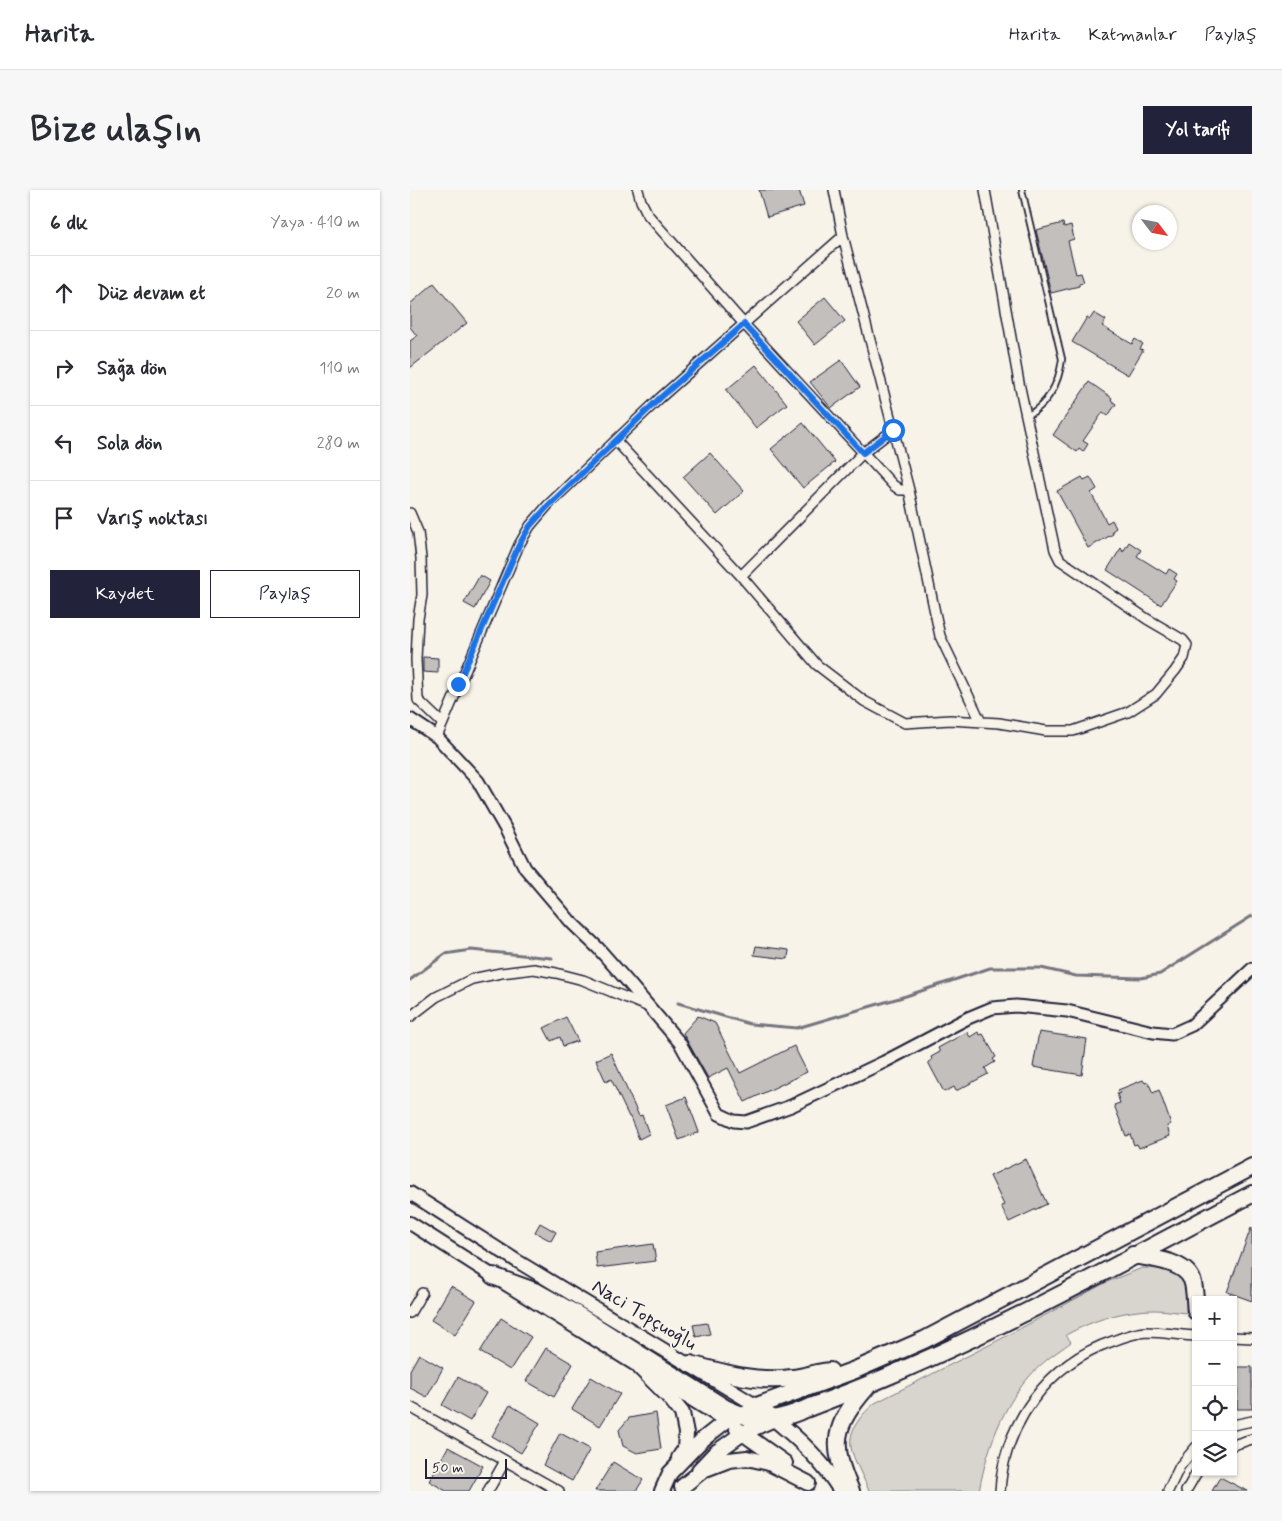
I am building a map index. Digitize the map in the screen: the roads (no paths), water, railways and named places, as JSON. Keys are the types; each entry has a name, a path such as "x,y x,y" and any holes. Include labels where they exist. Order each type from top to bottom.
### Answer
{"highway":[{"path":"757,1406 855,1370 924,1340 1252,1167"},
{"path":"493,1276 537,1292 576,1314 725,1408 734,1418 774,1419 869,1385 934,1357 999,1326 1252,1194"},
{"path":"1133,1255 1164,1260 1183,1269 1192,1280 1194,1296"},
{"path":"690,1364 721,1372 771,1379 792,1378 822,1372 855,1370"},
{"path":"851,1491 841,1470 837,1445 840,1426 852,1404 869,1385"}],"main road":[{"name":"Naci Topçuoğlu","path":"410,1193 517,1261 757,1406 797,1437 834,1480 841,1491"},
{"path":"410,1223 640,1368 734,1418 743,1434 780,1459 811,1487"},
{"path":"640,1368 682,1413 686,1433 685,1449 662,1491"},
{"path":"670,1474 702,1440 734,1418 757,1406"},
{"path":"682,1489 714,1453 743,1434 774,1419"},
{"path":"682,1489 703,1470 728,1460 747,1458 769,1463 811,1487"}],"street":[{"path":"638,190 648,215 744,324 896,488 904,491 909,490"},
{"path":"834,190 843,236 909,490 940,636 981,722"},
{"path":"616,441 741,576 817,665 864,701 906,723 950,720 999,723 1046,731 1073,731 1128,712 1156,694 1176,671 1184,658 1186,645 1183,640 1060,560 1055,550 1026,417 985,190"},
{"path":"437,737 519,545 530,526 548,506 660,398 843,236"},
{"path":"741,576 863,453 893,430"},
{"path":"410,514 418,532 421,558 422,595 418,619 416,659 418,700 442,723"},
{"path":"410,720 437,737 478,781 525,868 571,922 598,948 680,1043 719,1114 734,1121 746,1122 792,1106 884,1062 968,1018 992,1008 1016,1006 1067,1011 1152,1032 1172,1034 1192,1025 1252,969"},
{"path":"410,1017 436,997 472,979 501,973 534,970 583,980 649,1007"},
{"path":"410,1313 422,1293"},
{"path":"1000,1491 1007,1448 1016,1426 1042,1388 1060,1370 1081,1355 1102,1344 1124,1337 1146,1332 1192,1336"},
{"path":"1237,1337 1252,1338"},
{"path":"410,1407 559,1491"},
{"path":"1237,1424 1252,1421"},
{"path":"1237,1444 1252,1440"},
{"path":"1168,1491 1180,1466 1192,1452"},
{"path":"488,1491 505,1461"},
{"path":"1186,1491 1195,1476"}],"lane":[{"path":"1022,190 1062,359 1059,376 1050,394 1039,407 1026,417"}],"waterway":[{"path":"678,1003 750,1024 797,1028 906,996 990,968 1041,968 1076,976 1141,978 1160,974 1252,916"},
{"path":"410,980 445,954 471,950 552,958"}]}
